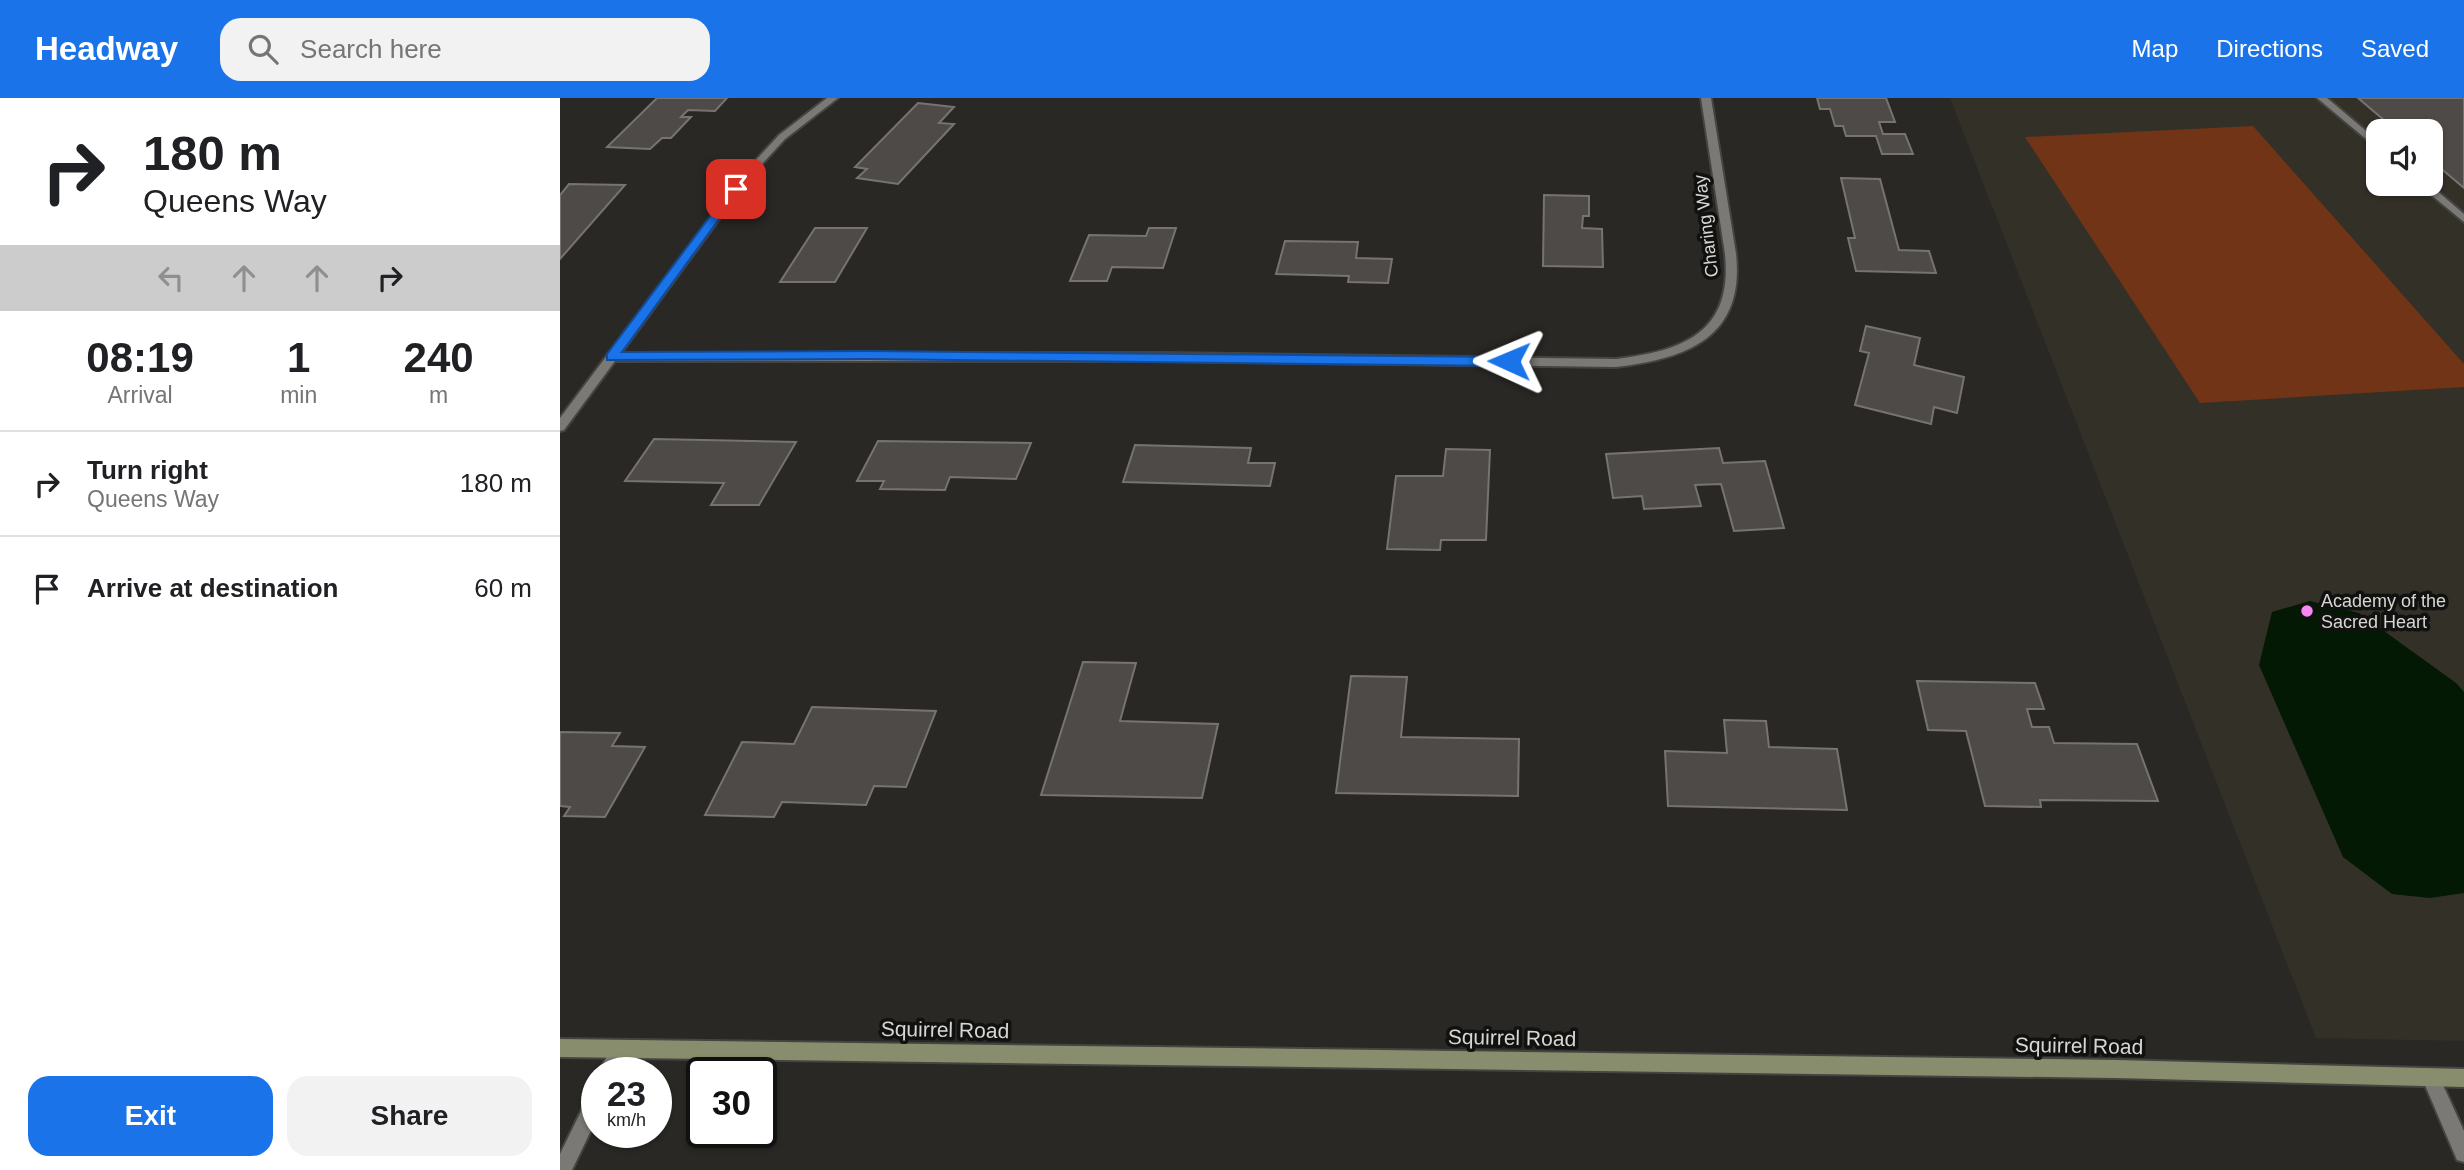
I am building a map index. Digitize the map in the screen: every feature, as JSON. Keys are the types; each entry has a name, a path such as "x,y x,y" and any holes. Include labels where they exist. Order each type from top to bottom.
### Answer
{"street":[{"path":"560,427 753,167 782,137 833,98"},
{"name":"Charing Way","path":"612,357 1092,356 1616,363 1652,360 1683,351 1706,337 1723,315 1731,292 1730,257 1706,98"},
{"path":"2322,98 2366,136"},
{"path":"2437,196 2464,219"},
{"name":"Squirrel Road","path":"560,1048 2116,1069 2464,1078"},
{"path":"615,1057 619,1049"},
{"path":"2431,1078 2464,1153"},
{"path":"562,1170 581,1130"}],"shaded area":[{"name":"Academy of the Sacred Heart","path":"1950,98 2464,98 2464,1041 2316,1038"},
{"path":"2253,126 2464,364 2464,387 2200,403 2025,137"},
{"path":"2310,601 2359,613 2456,683 2464,692 2464,893 2430,898 2392,894 2343,857 2259,665 2272,612"}],"building":[{"path":"657,98 727,98 715,111 688,110 681,117 691,117 671,138 662,138 650,149 607,147"},
{"path":"1817,98 1886,98 1895,122 1879,122 1883,134 1905,134 1913,154 1882,154 1876,136 1846,136 1843,126 1835,126 1830,109 1820,109"},
{"path":"2358,98 2464,98 2464,188 2443,170 2443,119 2383,119"},
{"path":"918,103 954,107 939,123 954,124 898,184 857,178 867,169 855,167"},
{"path":"1841,178 1880,179 1899,250 1929,251 1936,273 1856,271 1848,238 1855,238"},
{"path":"569,184 625,185 560,259 560,195"},
{"path":"1544,195 1589,196 1589,216 1583,216 1582,228 1602,229 1603,267 1543,266"},
{"path":"815,228 867,228 835,282 780,282"},
{"path":"1149,228 1176,228 1163,268 1112,267 1107,281 1070,281 1089,235 1146,236"},
{"path":"1285,241 1358,242 1356,258 1392,259 1388,283 1348,282 1349,276 1276,274"},
{"path":"1866,326 1920,338 1914,365 1964,377 1957,413 1934,407 1931,424 1855,405 1869,353 1860,351"},
{"path":"654,439 796,442 759,505 711,505 724,483 625,481"},
{"path":"878,441 1031,443 1016,479 950,477 945,490 880,489 884,481 857,481"},
{"path":"1135,445 1251,448 1248,463 1275,463 1270,486 1123,482"},
{"path":"1719,448 1723,463 1765,461 1784,528 1734,531 1721,484 1695,485 1701,506 1644,509 1642,496 1613,498 1606,454"},
{"path":"1446,449 1490,450 1486,540 1441,540 1440,550 1387,549 1396,476 1443,476"},
{"path":"1083,662 1136,663 1120,721 1218,724 1202,798 1041,795"},
{"path":"1351,676 1407,677 1401,737 1519,739 1518,796 1336,793"},
{"path":"1917,681 2035,683 2044,709 2027,709 2032,727 2049,727 2054,743 2137,744 2158,801 2040,800 2041,807 1985,806 1966,731 1928,730"},
{"path":"812,707 936,711 906,787 874,786 866,805 782,802 774,817 705,815 742,742 794,744"},
{"path":"1724,720 1766,721 1769,747 1837,749 1847,810 1668,806 1665,751 1727,753"},
{"path":"560,732 620,733 612,746 645,747 605,817 564,816 570,807 560,806"}],"place":[{"name":"Academy of the Sacred Heart","path":"2307,611"}],"route":[{"path":"736,189 612,357 868,355 1509,361"}]}
